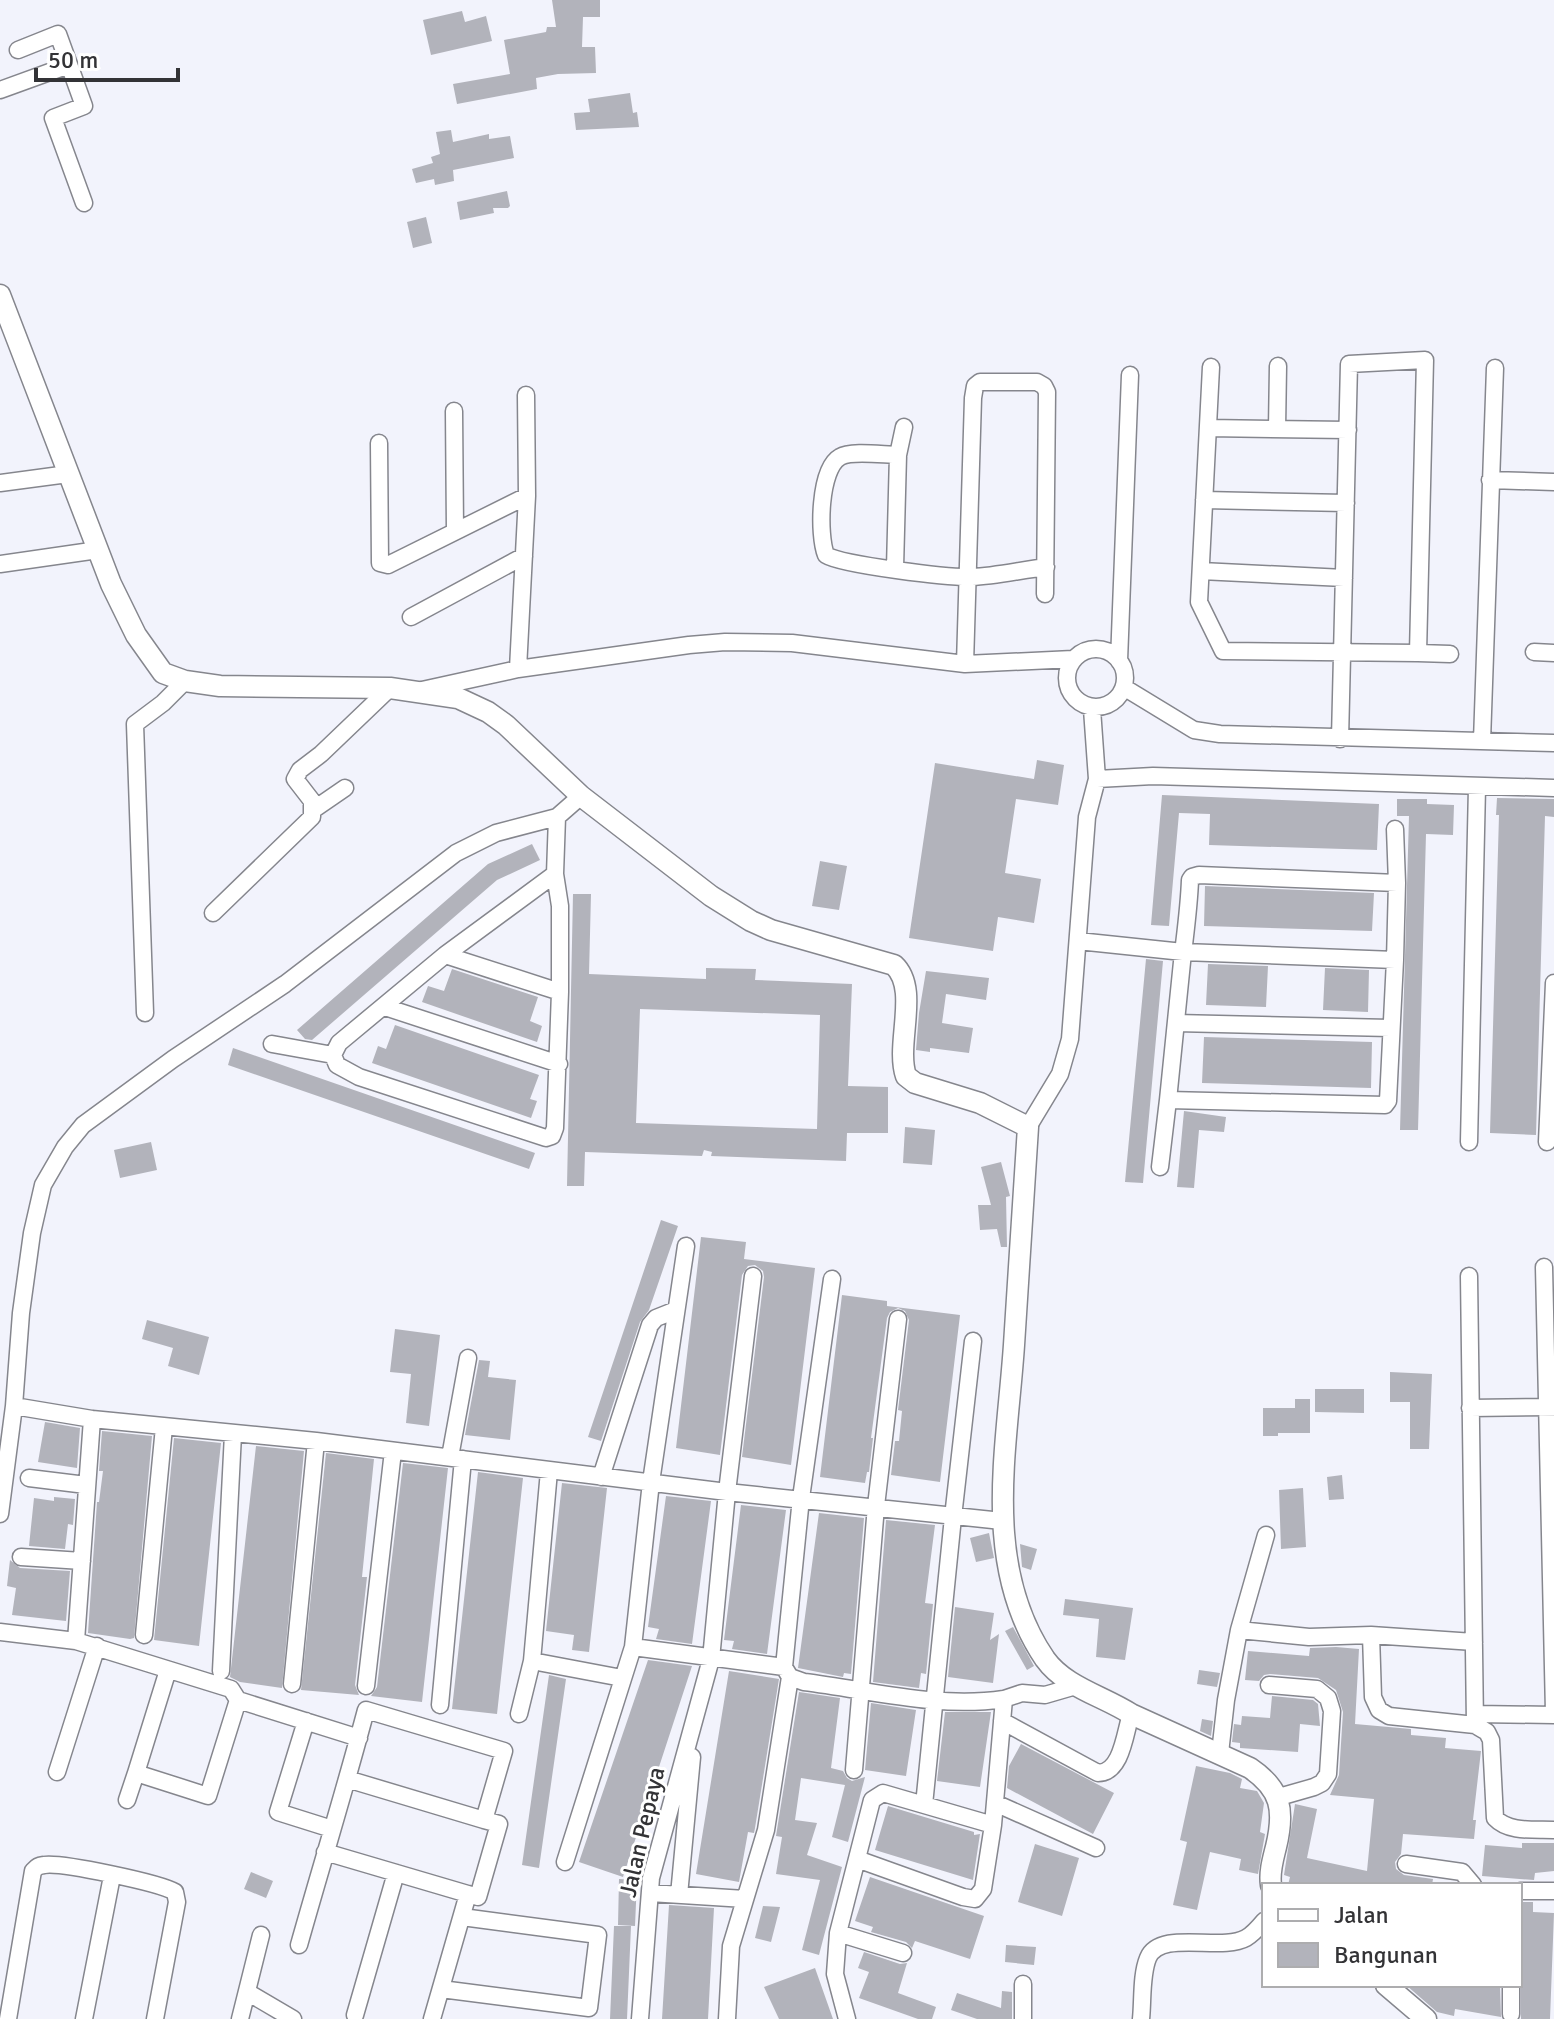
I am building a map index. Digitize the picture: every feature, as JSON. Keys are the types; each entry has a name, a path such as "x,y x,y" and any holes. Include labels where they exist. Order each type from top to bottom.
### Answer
{"street":[{"path":"18,50 58,34 84,106 53,118 84,203"},
{"path":"0,90 69,65"},
{"path":"0,295 111,584 136,635 163,673 185,681 220,686 390,688 458,698 488,712 521,738 581,796 711,896 751,921 771,930 894,965 903,977 905,988 902,1049 906,1076 915,1083 1001,1112 1028,1127"},
{"path":"1340,739 1349,364 1425,360 1418,653"},
{"path":"1277,429 1278,366"},
{"path":"1211,367 1199,602 1223,651 1450,654"},
{"path":"1482,741 1495,368"},
{"path":"1119,661 1130,375"},
{"path":"965,664 970,578 973,398 975,386 980,382 1037,382 1047,392 1045,594"},
{"path":"518,669 527,496 526,395"},
{"path":"454,411 455,531"},
{"path":"895,568 898,455 904,427"},
{"path":"1208,428 1348,430"},
{"path":"379,443 380,563 388,565 527,496"},
{"path":"898,455 856,454 837,459 827,476 822,511 824,552 829,557 868,566 970,578 1046,567"},
{"path":"0,483 68,474"},
{"path":"1490,480 1554,482"},
{"path":"1204,500 1346,503"},
{"path":"0,564 98,550"},
{"path":"411,617 524,556"},
{"path":"1201,571 1344,578"},
{"path":"412,692 518,669 725,642 792,643 965,664 1073,659 1091,648 1111,651 1125,667 1125,688 1112,705 1092,709 1073,698 1066,678 1073,659"},
{"path":"1534,652 1554,653"},
{"path":"145,1013 135,724 185,681"},
{"path":"313,810 309,795 295,779 297,773 390,688"},
{"path":"1125,688 1194,730 1220,734 1554,743"},
{"path":"1092,709 1097,779 1087,817 1070,1039 1060,1074 1028,1127 1015,1335 1002,1474 1003,1540 1013,1586 1034,1639 1047,1661 1076,1686 1220,1753 1266,1779 1279,1797 1279,1838 1271,1869 1271,1883"},
{"path":"1097,779 1153,776 1554,788"},
{"path":"1469,1142 1477,787"},
{"path":"213,913 308,821 313,810 345,788"},
{"path":"0,1514 32,1233 43,1185 65,1147 83,1125 173,1059 285,984 456,853 496,833 557,817 581,796"},
{"path":"555,874 445,955 339,1043 333,1055 337,1065 359,1077 546,1138 552,1136 559,1064 560,906 555,874 557,817"},
{"path":"1168,1100 1385,1105 1388,1101 1395,960 1395,829"},
{"path":"1160,1167 1192,877 1397,883"},
{"path":"1078,941 1183,952 1395,960"},
{"path":"445,955 560,992"},
{"path":"1547,1142 1554,983"},
{"path":"385,1007 559,1064"},
{"path":"1176,1023 1390,1028"},
{"path":"272,1044 333,1055"},
{"path":"565,1862 633,1647 651,1482 686,1246"},
{"path":"1371,1635 1373,1697 1379,1710 1389,1716 1475,1719 1554,1713 1551,1407 1544,1267"},
{"name":"Jalan Pepaya","path":"640,2019 651,1878 711,1659 753,1276"},
{"path":"1469,1276 1475,1719 1491,1740 1495,1818 1505,1826 1517,1829 1554,1830"},
{"path":"727,2019 731,1946 766,1830 787,1672 801,1498 832,1279"},
{"path":"601,1477 650,1325 656,1318 676,1310"},
{"path":"854,1770 876,1506 898,1319"},
{"path":"924,1805 973,1341"},
{"path":"440,1705 457,1458 468,1358"},
{"path":"14,1406 92,1419 316,1441 727,1492 1002,1521"},
{"path":"1470,1408 1551,1407"},
{"path":"76,1641 92,1419"},
{"path":"144,1635 164,1427"},
{"path":"221,1671 233,1434"},
{"path":"292,1684 316,1441"},
{"path":"366,1686 393,1451"},
{"path":"519,1714 532,1661 549,1471"},
{"path":"29,1478 86,1485"},
{"path":"1220,1753 1239,1630 1266,1535"},
{"path":"21,1557 82,1561"},
{"path":"1239,1630 1309,1637 1371,1635 1474,1642"},
{"path":"0,1632 97,1646 231,1689 238,1700 359,1738"},
{"path":"57,1772 97,1646"},
{"path":"633,1647 787,1672 804,1682 935,1701 980,1703 1022,1693 1045,1695 1076,1686"},
{"path":"532,1661 622,1678"},
{"path":"127,1800 168,1670"},
{"path":"1269,1685 1317,1689 1328,1698 1332,1711 1328,1774 1322,1783 1314,1787 1279,1797"},
{"path":"857,1859 975,1899 983,1889 993,1825 1004,1699"},
{"path":"136,1773 208,1796 238,1700"},
{"path":"299,1945 366,1710 504,1751 484,1820"},
{"path":"679,1895 697,1712"},
{"path":"1002,1721 1098,1773 1104,1773 1115,1765 1131,1714"},
{"path":"306,1721 278,1812 332,1829"},
{"path":"325,1852 478,1897 499,1824 347,1779"},
{"path":"848,2018 835,1974 838,1933 872,1800 883,1793 993,1825"},
{"path":"995,1803 1096,1848"},
{"path":"8,2019 33,1871 46,1864 167,1888 177,1897 155,2019"},
{"path":"1406,1864 1462,1872 1471,1883"},
{"path":"355,2015 396,1873"},
{"path":"84,2019 112,1876"},
{"path":"1522,1891 1554,1891"},
{"path":"650,1893 745,1899"},
{"path":"432,2019 468,1894"},
{"path":"441,1989 564,2012 589,2008 598,1935 462,1917"},
{"path":"1141,2019 1147,1960 1152,1950 1162,1943 1233,1943 1248,1938 1262,1923"},
{"path":"838,1933 903,1953"},
{"path":"240,2019 261,1935"},
{"path":"1023,1984 1023,2019"},
{"path":"1392,1987 1426,2019"},
{"path":"1511,1987 1511,2014"},
{"path":"247,1992 293,2019"}],"building":[{"path":"552,0 600,0 600,17 583,17 582,47 595,47 596,73 536,78 537,89 457,104 453,84 510,74 504,40 546,32 547,27 556,27"},
{"path":"462,11 465,22 486,16 492,41 431,55 423,20"},
{"path":"630,93 639,127 576,130 574,113 590,112 588,99"},
{"path":"451,130 453,142 489,134 489,139 510,136 514,158 453,170 454,181 435,185 434,179 416,183 412,169 433,163 431,157 440,154 436,132"},
{"path":"507,191 508,208 493,208 494,213 460,220 457,202"},
{"path":"426,217 432,243 413,248 407,222"},
{"path":"1037,760 1064,765 1058,805 1016,799 1005,873 1041,879 1034,923 998,917 993,951 909,938 935,763 1034,779"},
{"path":"1162,795 1379,804 1377,850 1209,845 1210,814 1179,813 1169,926 1151,925"},
{"path":"1497,798 1554,799 1554,817 1545,816 1536,1135 1490,1133"},
{"path":"1397,799 1427,799 1427,804 1454,805 1453,835 1426,834 1418,1130 1400,1130 1409,816 1397,816"},
{"path":"532,844 540,860 497,880 312,1040 305,1039 297,1030 488,864"},
{"path":"820,861 847,866 839,910 812,906"},
{"path":"1205,886 1374,893 1372,931 1204,926"},
{"path":"573,894 591,894 589,974 706,979 706,968 756,969 755,980 852,984 848,1086 888,1087 888,1133 847,1133 846,1161 711,1156 712,1152 704,1150 702,1156 585,1152 584,1186 567,1186","holes":["640,1009 820,1015 817,1129 636,1123"]},
{"path":"1146,959 1163,961 1143,1183 1125,1182"},
{"path":"1208,964 1268,966 1266,1007 1206,1005"},
{"path":"1325,968 1369,970 1368,1012 1323,1010"},
{"path":"452,969 538,997 530,1021 542,1026 537,1042 422,1002 428,986 444,991"},
{"path":"926,971 989,978 986,1000 946,994 942,1023 973,1028 969,1053 930,1048 930,1052 916,1050"},
{"path":"395,1025 539,1075 530,1099 537,1101 531,1118 372,1063 378,1046 386,1049"},
{"path":"1204,1037 1372,1042 1371,1088 1202,1083"},
{"path":"233,1048 535,1153 529,1169 228,1065"},
{"path":"1184,1111 1226,1117 1224,1132 1199,1130 1194,1188 1177,1187"},
{"path":"905,1127 935,1130 932,1165 903,1163"},
{"path":"151,1142 157,1170 120,1178 114,1150"},
{"path":"1001,1162 1010,1196 1006,1197 1007,1247 1001,1247 997,1229 980,1230 978,1205 991,1205 981,1167"},
{"path":"661,1220 678,1226 649,1310 640,1322 601,1441 588,1437"},
{"path":"701,1237 746,1242 744,1259 815,1268 791,1465 742,1457 764,1277 763,1271 755,1265 748,1266 742,1275 720,1455 676,1448"},
{"path":"842,1295 887,1301 887,1306 960,1315 940,1482 891,1475 895,1441 899,1441 902,1411 898,1410 909,1320 905,1311 898,1308 890,1312 887,1318 869,1472 865,1483 820,1477"},
{"path":"147,1320 209,1337 199,1375 168,1366 173,1348 142,1339"},
{"path":"395,1329 440,1335 429,1426 406,1423 411,1374 390,1372"},
{"path":"479,1360 490,1361 488,1377 516,1380 510,1440 465,1435"},
{"path":"1390,1372 1432,1374 1429,1449 1410,1449 1410,1402 1390,1402"},
{"path":"1315,1389 1364,1389 1364,1413 1315,1412"},
{"path":"1295,1399 1310,1399 1310,1433 1263,1436 1263,1408 1295,1408"},
{"path":"45,1422 80,1428 77,1468 38,1462"},
{"path":"102,1431 152,1436 134,1638 130,1639 88,1633 97,1502 103,1471 99,1471"},
{"path":"174,1438 221,1443 199,1646 154,1640"},
{"path":"256,1446 304,1451 282,1688 240,1682 230,1677"},
{"path":"326,1453 374,1459 362,1577 367,1577 355,1685 359,1695 301,1690"},
{"path":"403,1463 448,1468 422,1702 371,1696 377,1687"},
{"path":"478,1472 523,1478 497,1714 452,1709"},
{"path":"1342,1475 1344,1499 1329,1500 1327,1477"},
{"path":"562,1483 607,1488 589,1652 572,1650 574,1635 546,1631"},
{"path":"1303,1488 1306,1547 1281,1549 1279,1490"},
{"path":"666,1496 711,1501 692,1644 656,1639 659,1629 648,1627"},
{"path":"54,1497 75,1499 73,1525 68,1524 65,1549 29,1546 34,1498 54,1501"},
{"path":"741,1505 786,1510 767,1654 732,1649 734,1641 724,1640"},
{"path":"819,1513 864,1518 851,1674 844,1673 843,1677 798,1668"},
{"path":"886,1520 935,1525 925,1603 933,1604 926,1674 921,1673 919,1688 873,1682"},
{"path":"989,1533 994,1558 976,1562 970,1538"},
{"path":"1020,1544 1037,1549 1031,1570 1022,1567"},
{"path":"10,1560 20,1568 70,1571 66,1621 12,1615 16,1588 7,1586"},
{"path":"1065,1599 1133,1608 1125,1660 1096,1657 1099,1619 1063,1615"},
{"path":"955,1607 994,1613 990,1640 999,1634 993,1683 948,1677"},
{"path":"1013,1627 1034,1666 1027,1670 1005,1631"},
{"path":"1310,1648 1359,1649 1355,1724 1411,1729 1411,1735 1446,1738 1445,1748 1481,1751 1473,1820 1476,1820 1474,1839 1403,1834 1396,1869 1404,1875 1433,1879 1432,1883 1288,1883 1290,1877 1284,1875 1295,1804 1317,1809 1307,1858 1367,1871 1374,1799 1330,1795 1339,1775 1343,1712 1336,1690 1318,1678 1270,1674 1259,1681 1245,1680 1248,1651 1309,1656"},
{"path":"648,1660 692,1666 623,1877 579,1862"},
{"path":"1199,1670 1220,1673 1217,1687 1197,1684"},
{"path":"729,1671 779,1679 755,1828 754,1833 748,1832 739,1882 696,1874"},
{"path":"549,1675 566,1679 539,1868 522,1865"},
{"path":"799,1692 840,1698 831,1768 843,1771 852,1781 865,1777 848,1842 832,1837 845,1785 801,1778 795,1820 817,1823 807,1855 842,1867 819,1955 802,1950 820,1880 776,1874 782,1837 776,1836"},
{"path":"1272,1696 1313,1700 1318,1704 1320,1726 1300,1724 1298,1752 1240,1748 1240,1743 1232,1742 1234,1724 1241,1725 1242,1716 1270,1718"},
{"path":"871,1703 916,1710 906,1776 865,1770"},
{"path":"945,1712 991,1712 980,1787 937,1781"},
{"path":"1202,1719 1213,1721 1211,1736 1200,1731"},
{"path":"1021,1744 1114,1793 1093,1834 1007,1788 1009,1766"},
{"path":"1196,1766 1230,1773 1242,1779 1240,1788 1257,1791 1264,1803 1260,1832 1265,1834 1258,1874 1239,1870 1241,1859 1210,1852 1197,1910 1173,1905 1187,1842 1180,1840"},
{"path":"888,1806 974,1832 974,1835 980,1834 973,1880 875,1850"},
{"path":"1522,1843 1554,1843 1554,1871 1535,1873 1534,1880 1482,1876 1485,1845 1522,1848"},
{"path":"1035,1844 1079,1858 1062,1916 1018,1902"},
{"path":"251,1872 273,1881 266,1898 244,1889"},
{"path":"870,1877 984,1916 970,1959 915,1941 912,1948 906,1942 871,1932 873,1927 855,1921"},
{"path":"619,1879 637,1880 635,1926 618,1925"},
{"path":"1522,1902 1533,1902 1533,1912 1554,1913 1550,2019 1521,2019"},
{"path":"669,1905 714,1908 708,2019 662,2019"},
{"path":"763,1906 780,1907 771,1942 755,1938"},
{"path":"614,1926 631,1926 627,2019 610,2019"},
{"path":"1006,1945 1036,1947 1034,1965 1005,1962"},
{"path":"864,1952 900,1964 907,1963 898,1993 936,2007 932,2019 918,2019 859,1998 869,1972 858,1968"},
{"path":"815,1968 833,2019 779,2019 764,1987"},
{"path":"1408,1987 1500,1987 1501,2017 1455,2009 1454,2016 1437,2012"},
{"path":"1002,1991 1012,1992 1012,2019 977,2019 951,2010 957,1993 1001,2008"}]}
